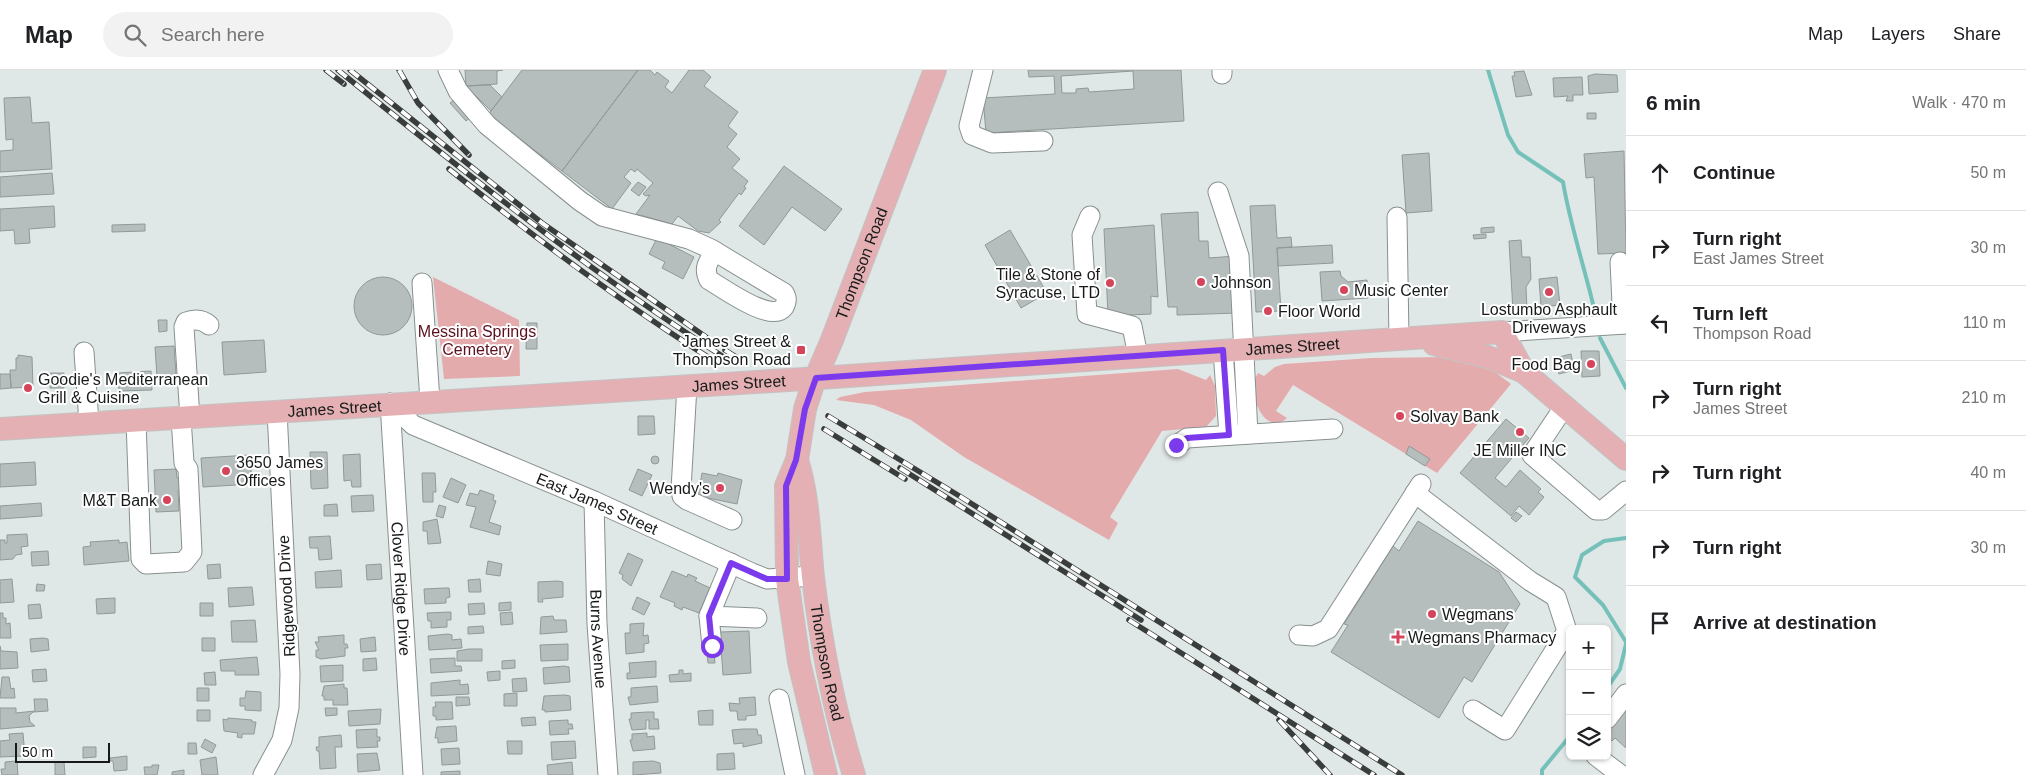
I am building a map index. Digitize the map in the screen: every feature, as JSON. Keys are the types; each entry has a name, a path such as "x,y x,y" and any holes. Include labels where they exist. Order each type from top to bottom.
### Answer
{"main road":[{"name":"Thompson Road","path":"826,775 799,662 787,579 786,486 796,460 805,409 816,378 934,70"},
{"name":"James Street","path":"0,429 390,403 816,378 1502,332"},
{"path":"1502,332 1524,372"},
{"path":"1402,339 1488,356 1524,372 1626,459"},
{"name":"Thompson Road","path":"796,460 805,487 813,576 824,660 854,775"}],"street":[{"path":"448,70 458,91 487,125 580,201 602,216 689,239 715,251"},
{"path":"983,70 969,126 972,134 992,143 1043,141"},
{"path":"1218,192 1239,256 1229,435"},
{"path":"1090,216 1082,235 1087,314 1132,326 1138,356"},
{"path":"1397,217 1402,339"},
{"path":"1620,262 1625,324"},
{"path":"422,283 430,401"},
{"path":"136,421 142,559 146,564 154,565 184,562 192,552 188,469 184,463 184,327 186,322 191,320 202,320 209,325"},
{"name":"James Street","path":"1502,332 1625,324"},
{"path":"1233,350 1248,434"},
{"path":"84,352 89,423"},
{"path":"687,386 680,489 682,496 732,520"},
{"name":"East James Street","path":"390,403 413,425 594,501 767,579 813,576"},
{"name":"Clover Ridge Drive","path":"390,403 413,775"},
{"path":"1564,407 1532,454 1596,510 1603,510 1626,491"},
{"name":"Ridgewood Drive","path":"263,775 282,740 290,708 277,411"},
{"path":"1176,445 1187,438 1333,429"},
{"path":"1299,635 1313,636 1328,629 1418,489 1530,581 1556,597 1566,631 1505,730 1473,710"},
{"name":"Burns Avenue","path":"594,501 597,624 608,775"},
{"path":"712,646 709,616 731,563"},
{"path":"709,616 757,618"},
{"path":"1610,715 1626,694"},
{"path":"779,699 795,775"},
{"path":"1601,760 1621,775"}],"green space":[{"name":"Messina Springs Cemetery","path":"433,277 519,320 520,376 444,379"},
{"path":"1445,357 1491,369 1511,384 1437,473 1293,385 1276,411 1287,418 1279,423 1271,422 1265,418 1259,410 1256,401 1254,391 1258,373 1264,376 1275,367 1284,364 1371,358"},
{"path":"1178,369 1206,380 1210,375 1215,386 1216,416 1206,427 1162,431 1110,517 1118,523 1109,540 964,457 911,420 874,405 836,400 840,397 865,392"}],"building":[{"path":"465,70 503,70 497,71 497,84 466,86"},
{"path":"522,70 638,70 562,171 488,115"},
{"path":"638,70 650,70 655,75 657,72 669,81 665,87 672,93 689,70 703,70 711,77 704,86 738,112 728,126 737,134 727,147 740,159 732,168 748,181 741,195 739,193 719,220 721,222 709,233 698,231 678,216 672,224 636,214 650,195 646,196 643,194 653,183 637,169 635,172 631,169 624,177 631,183 612,209 562,171"},
{"path":"1028,70 1181,70 1184,121 986,133 983,98 1055,94 1054,76 1029,77","holes":["1133,71 1134,89 1089,92 1088,88 1076,89 1076,93 1062,93 1061,76"]},
{"path":"1524,71 1532,95 1516,97 1512,76 1515,76 1514,72"},
{"path":"1595,74 1617,75 1618,92 1589,94 1588,76"},
{"path":"1582,77 1583,95 1573,95 1573,101 1566,101 1568,96 1554,97 1553,78"},
{"path":"490,85 502,97 491,111 466,86"},
{"path":"30,97 32,123 49,122 52,169 0,172 0,151 13,150 13,139 6,140 4,98"},
{"path":"456,98 471,117 466,121 450,103"},
{"path":"1587,113 1596,113 1596,119 1587,119"},
{"path":"1624,151 1626,253 1598,254 1594,177 1586,178 1584,154"},
{"path":"1429,153 1432,211 1406,213 1402,155"},
{"path":"784,166 842,209 825,231 792,207 764,245 739,226"},
{"path":"52,173 54,194 0,197 0,177"},
{"path":"638,182 646,187 639,196 631,190"},
{"path":"1275,205 1277,238 1291,237 1292,247 1277,248 1281,311 1256,312 1250,206"},
{"path":"54,206 55,227 29,229 30,243 15,244 14,230 0,231 0,209"},
{"name":"Johnson","path":"1198,212 1199,241 1208,241 1209,258 1235,256 1238,313 1177,315 1177,307 1168,307 1161,214"},
{"path":"145,224 145,231 112,232 112,225"},
{"path":"1154,225 1158,297 1151,296 1151,314 1108,316 1104,229"},
{"path":"1494,227 1494,232 1481,233 1481,228"},
{"path":"1010,230 1047,293 1021,308 985,245"},
{"path":"1486,234 1486,238 1474,239 1473,235"},
{"path":"657,238 694,257 683,279 662,268 665,262 649,254"},
{"path":"1521,240 1522,257 1530,257 1531,279 1526,287 1527,310 1513,311 1509,241"},
{"path":"1332,245 1333,263 1278,266 1277,248"},
{"name":"Music Center","path":"1340,271 1341,276 1348,282 1367,280 1368,298 1322,301 1320,272"},
{"path":"383,277 394,279 407,290 412,306 410,317 399,330 383,335 372,333 359,322 354,306 356,295 367,282"},
{"name":"Lostumbo Asphault Driveways","path":"1557,277 1560,305 1541,307 1539,279"},
{"path":"158,320 167,320 167,331 159,332"},
{"path":"527,323 537,323 537,349 526,349"},
{"path":"264,340 266,372 224,375 222,342"},
{"path":"174,346 176,374 157,377 155,347"},
{"name":"Food Bag","path":"1581,351 1599,351 1600,376 1582,377"},
{"path":"1571,354 1574,370 1559,374 1555,358"},
{"path":"18,355 32,357 33,387 11,388 10,370 16,370 16,358 18,358"},
{"path":"151,371 152,390 119,391 118,373"},
{"path":"50,373 64,373 64,388 50,388"},
{"path":"0,374 10,374 11,388 0,389"},
{"path":"638,416 654,416 655,434 638,435"},
{"path":"1506,419 1529,438 1495,478 1506,487 1520,470 1541,489 1538,492 1544,497 1529,515 1519,506 1511,516 1460,473"},
{"path":"1409,446 1430,459 1425,466 1406,454"},
{"path":"310,452 327,452 328,488 312,489 311,487"},
{"path":"360,454 361,487 352,487 351,480 344,481 343,455"},
{"name":"3650 James Offices","path":"250,455 252,484 203,487 201,458"},
{"path":"655,456 659,460 655,464 651,460"},
{"path":"35,462 36,485 0,487 0,464"},
{"name":"M&T Bank","path":"176,469 177,478 187,478 187,489 178,490 179,511 156,512 154,470"},
{"path":"638,469 652,475 642,496 629,490"},
{"path":"422,473 435,473 436,492 433,492 433,502 423,502"},
{"name":"Wendy's","path":"702,473 717,476 718,473 742,480 737,504 698,496"},
{"path":"451,478 466,485 458,503 443,497"},
{"path":"480,490 494,495 493,500 496,501 489,522 501,526 499,535 470,527 476,507 466,505 470,493 478,495"},
{"path":"373,495 374,511 352,512 351,496"},
{"path":"41,503 42,516 0,519 0,506"},
{"path":"337,504 338,516 324,516 324,505"},
{"path":"439,505 446,507 443,518 436,516"},
{"path":"1516,512 1522,516 1516,522 1511,518"},
{"path":"437,519 441,543 428,544 427,531 423,531 423,522"},
{"name":"Wegmans","path":"1418,521 1499,572 1520,604 1472,682 1464,677 1439,718 1331,652 1348,625 1344,624 1393,546 1399,551"},
{"path":"27,534 28,546 21,547 22,554 16,555 13,559 0,560 0,540 5,540 5,543 7,543 7,535"},
{"path":"330,536 332,559 319,560 318,548 310,548 309,537"},
{"path":"119,540 119,543 127,542 129,561 84,565 83,547 91,546 90,542"},
{"path":"48,551 49,565 32,566 31,552"},
{"path":"628,553 643,560 631,586 622,579 623,575 619,573"},
{"path":"488,561 502,564 500,576 486,574"},
{"path":"220,564 221,578 208,579 207,565"},
{"path":"381,564 382,579 367,580 366,565"},
{"path":"341,570 342,587 316,588 315,572"},
{"path":"672,571 687,577 688,574 697,578 695,581 710,588 699,613 683,607 682,610 674,606 675,603 660,597"},
{"path":"12,579 14,602 0,603 0,580"},
{"path":"480,579 481,592 469,592 468,580"},
{"path":"538,582 563,582 563,597 542,599 543,602 538,602"},
{"path":"37,584 45,585 44,591 36,591"},
{"path":"252,587 254,605 229,607 228,588"},
{"path":"449,588 450,597 446,598 446,603 425,604 424,589"},
{"path":"637,597 650,603 644,615 632,609"},
{"path":"115,598 115,613 97,614 96,599"},
{"path":"511,602 511,610 499,611 499,603"},
{"path":"200,603 213,603 213,616 200,616"},
{"path":"484,603 485,614 469,615 468,604"},
{"path":"40,604 42,618 29,619 28,605"},
{"path":"451,612 451,620 447,620 447,627 431,628 431,621 428,621 427,613"},
{"path":"512,612 513,624 501,625 500,613"},
{"path":"0,613 3,613 3,618 6,618 6,624 10,623 11,638 0,638"},
{"path":"553,616 554,620 566,620 567,632 540,634 541,617"},
{"path":"255,620 257,642 232,642 231,621"},
{"path":"644,623 643,636 648,635 649,643 644,644 644,652 626,654 625,633 630,633 630,624"},
{"path":"483,626 484,633 468,634 468,627"},
{"path":"749,631 751,673 723,675 720,632"},
{"path":"344,635 344,644 347,644 348,648 345,648 345,656 321,659 316,657 316,650 319,650 315,642 319,642 318,637"},
{"path":"452,635 452,640 461,639 462,648 429,650 428,636"},
{"path":"375,637 376,651 361,652 360,639"},
{"path":"202,638 215,638 215,651 202,651"},
{"path":"30,639 48,639 49,650 31,652"},
{"path":"568,644 568,660 541,661 540,645"},
{"path":"0,646 1,651 17,652 18,668 0,669"},
{"path":"482,649 482,661 457,661 457,651"},
{"path":"714,653 715,663 708,663 707,654"},
{"path":"257,657 259,675 235,675 235,671 221,671 220,660"},
{"path":"376,658 377,670 363,671 363,659"},
{"path":"455,658 455,666 461,666 462,671 431,673 430,659"},
{"path":"515,660 515,668 502,669 502,661"},
{"path":"656,661 656,677 627,679 627,673 630,673 629,663"},
{"path":"343,665 343,681 321,682 320,666"},
{"path":"569,667 570,682 544,684 543,668"},
{"path":"46,669 47,681 33,682 32,670"},
{"path":"679,670 683,670 683,674 691,673 691,681 670,682 669,675 679,674"},
{"path":"500,671 500,680 488,681 487,672"},
{"path":"215,672 216,685 205,685 204,673"},
{"path":"2,677 9,677 11,689 14,688 15,698 0,698"},
{"path":"526,678 527,691 513,692 512,679"},
{"path":"460,680 460,685 468,684 469,694 431,696 431,683"},
{"path":"344,684 344,688 347,688 348,705 333,705 333,700 324,700 324,696 322,696 324,686"},
{"path":"657,686 658,702 630,705 628,697 631,697 631,688"},
{"path":"197,688 209,688 209,701 197,701"},
{"path":"246,691 261,692 261,711 245,710 245,706 240,706 240,698 245,698"},
{"path":"517,693 517,706 504,706 504,694"},
{"path":"544,696 570,696 571,710 545,712 545,710 542,710"},
{"path":"456,697 469,697 470,705 456,706"},
{"path":"755,697 756,715 746,716 746,720 738,720 737,711 730,711 729,703 740,704 739,698"},
{"path":"34,699 47,699 48,711 33,712 29,716 30,722 35,726 0,729 0,708 16,708 16,713 35,711"},
{"path":"435,702 452,702 453,719 436,720 436,716 433,716 433,707 436,707"},
{"path":"1626,707 1626,748 1615,738 1611,740 1611,724"},
{"path":"325,708 337,708 337,715 326,716"},
{"path":"381,709 380,724 349,726 348,711"},
{"path":"197,710 210,710 210,721 197,721"},
{"path":"713,710 713,725 699,725 698,711"},
{"path":"654,712 654,719 658,719 659,729 649,729 649,720 646,720 646,729 632,730 629,719 631,719 631,713"},
{"path":"535,717 536,725 522,726 521,718"},
{"path":"228,718 256,722 254,734 242,734 242,738 237,737 238,733 224,731 223,719 227,720"},
{"path":"568,720 568,724 572,724 573,729 568,729 569,734 550,735 549,721"},
{"path":"456,726 457,741 438,743 438,738 435,738 437,727"},
{"path":"377,729 377,737 380,737 380,741 377,741 378,747 357,748 356,730"},
{"path":"757,729 758,735 761,735 762,743 743,747 743,743 734,744 732,730"},
{"path":"23,733 25,756 0,757 0,741 10,740 9,734"},
{"path":"647,733 647,737 654,736 655,749 633,751 630,740 632,740 632,734"},
{"path":"341,735 342,747 335,747 336,768 320,769 319,751 317,751 316,747 319,747 319,737"},
{"path":"205,739 216,745 212,753 201,747"},
{"path":"507,741 522,741 522,754 508,754"},
{"path":"575,741 576,758 552,760 551,742"},
{"path":"188,743 196,743 197,754 188,754"},
{"path":"83,747 96,747 96,757 83,758"},
{"path":"459,748 460,764 442,765 441,749"},
{"path":"377,753 380,770 358,772 357,754"},
{"path":"734,753 735,769 717,770 717,754"},
{"path":"127,756 127,770 114,771 113,761 110,761 110,758"},
{"path":"216,757 218,775 202,775 200,760"},
{"path":"17,761 18,775 2,775 1,769 5,769 5,762"},
{"path":"653,761 660,763 661,773 633,775 633,762"},
{"path":"55,762 64,762 65,775 55,775"},
{"path":"572,762 573,775 548,775 547,765"},
{"path":"152,765 159,765 157,775 145,775 144,767 152,767"},
{"path":"184,770 184,775 172,775 172,772"},
{"path":"460,771 460,775 441,775 441,772"}],"waterway":[{"path":"1488,70 1508,135 1518,152 1563,182 1573,229 1594,308"},
{"path":"1600,338 1626,388"},
{"path":"1626,538 1604,541 1582,555 1575,577 1603,605 1626,642"},
{"path":"1611,682 1620,669 1626,644"},
{"path":"1542,775 1542,770 1566,741"}],"railway":[{"path":"326,70 344,84"},
{"path":"338,70 530,222 628,293 730,361"},
{"path":"350,70 542,223 706,337"},
{"path":"399,70 418,103 469,155"},
{"path":"449,169 580,270 716,362"},
{"path":"725,350 741,360"},
{"path":"828,416 961,497 1402,775"},
{"path":"824,429 905,479"},
{"path":"900,468 1141,620"},
{"path":"1129,620 1374,775"},
{"path":"1279,720 1330,775"}],"place":[{"name":"Johnson","path":"1201,282"},
{"name":"Tile & Stone of Syracuse, LTD","path":"1110,283"},
{"name":"Music Center","path":"1344,290"},
{"name":"Lostumbo Asphault Driveways","path":"1549,292"},
{"name":"Floor World","path":"1268,311"},
{"name":"James Street & Thompson Road","path":"801,350"},
{"name":"Food Bag","path":"1591,364"},
{"name":"Goodie's Mediterranean Grill & Cuisine","path":"28,388"},
{"name":"Solvay Bank","path":"1400,416"},
{"name":"JE Miller INC","path":"1520,432"},
{"name":"3650 James Offices","path":"226,471"},
{"name":"Wendy's","path":"720,488"},
{"name":"M&T Bank","path":"167,500"},
{"name":"Wegmans","path":"1432,614"},
{"name":"Wegmans Pharmacy","path":"1398,637"}],"route":[{"path":"712,646 709,616 731,563 767,579 787,579 786,486 796,460 805,409 816,378 1223,350 1229,435 1187,438 1176,445"}]}
